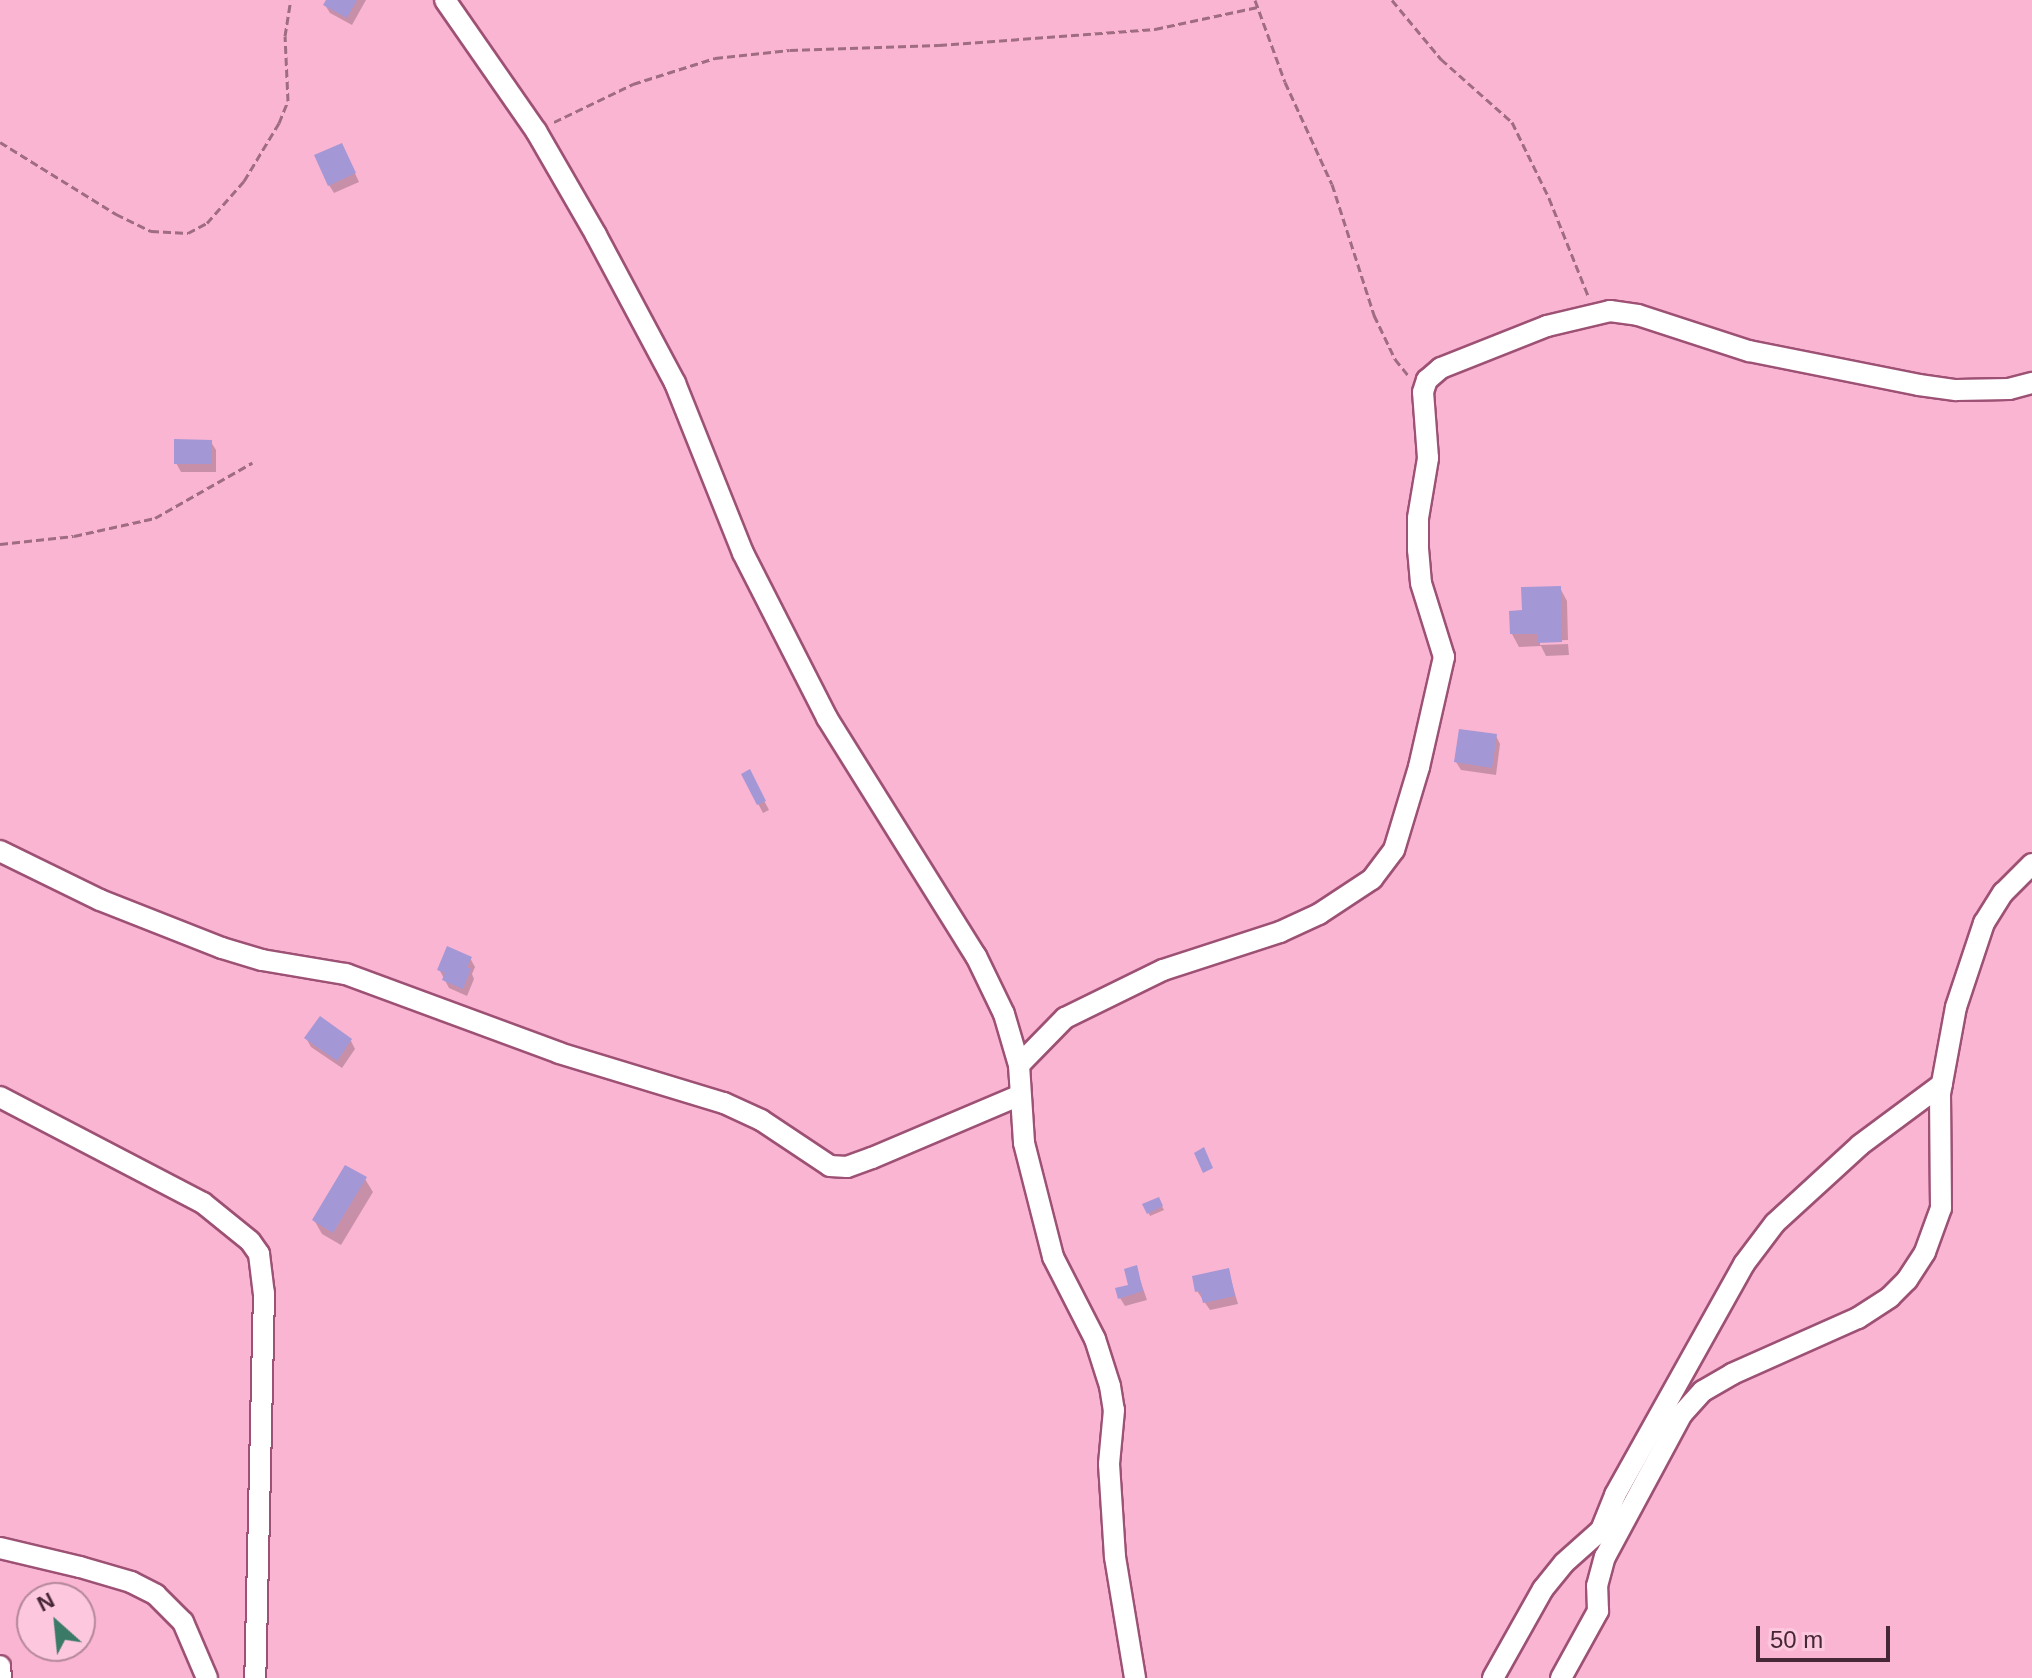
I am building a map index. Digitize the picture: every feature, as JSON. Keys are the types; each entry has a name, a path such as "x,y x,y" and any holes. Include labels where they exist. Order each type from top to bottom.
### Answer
{"street":[{"path":"445,0 536,131 675,383 743,553 784,636 827,718 976,956 1004,1014 1019,1065 1018,1096 1024,1143 1053,1257 1095,1339 1110,1386 1114,1410 1109,1464 1115,1557 1135,1678"},
{"path":"1019,1065 1065,1018 1163,970 1280,932 1319,914 1372,879 1394,850 1412,793 1444,657 1421,583 1418,550 1418,518 1428,458 1422,412 1427,380 1441,368 1547,326 1595,312 1638,315 1749,351 1919,385 1956,390 2009,389 2032,383"},
{"path":"0,851 89,895 222,948 262,960 346,974 559,1053 724,1103 761,1120 830,1166 847,1167 1018,1096"},
{"path":"1561,1678 1598,1611 1597,1586 1605,1557 1682,1414 1703,1391 1732,1374 1858,1318 1890,1297 1907,1280 1925,1252 1941,1208 1942,1084 1956,1007 1984,923 2003,893 2032,864"},
{"path":"1493,1678 1543,1589 1564,1563 1601,1530 1615,1495 1744,1264 1775,1223 1860,1145 1942,1084"},
{"path":"0,1097 203,1203 250,1241 259,1254 264,1293 255,1678"},
{"path":"0,1548 131,1582 156,1595 183,1622 207,1678"},
{"path":"0,1666 1,1678"}],"path":[{"path":"0,142 151,231 188,233 207,223 244,181 279,123 288,101 285,36 291,0"},
{"path":"1255,0 1285,82 1332,184 1374,315 1404,372 1427,380"},
{"path":"1392,0 1441,59 1512,122 1549,198 1595,312"},
{"path":"536,131 633,84 715,58 790,50 939,45 1155,29 1258,7"},
{"path":"0,544 74,536 155,518 252,463"}],"building":[{"path":"326,0 357,0 347,18 323,5"},
{"path":"342,143 356,173 328,186 314,155"},
{"path":"174,439 212,440 212,464 174,464"},
{"path":"1561,586 1562,642 1537,643 1537,634 1510,634 1509,611 1522,610 1521,587"},
{"path":"1459,729 1497,734 1492,768 1454,762"},
{"path":"750,769 766,801 757,805 741,774"},
{"path":"447,946 472,957 463,989 442,980 445,973 437,970"},
{"path":"320,1016 352,1039 337,1061 304,1038"},
{"path":"1204,1147 1213,1168 1203,1173 1194,1153"},
{"path":"345,1165 367,1177 333,1233 312,1220"},
{"path":"1159,1197 1163,1206 1147,1214 1142,1204"},
{"path":"1137,1265 1143,1291 1118,1299 1115,1288 1128,1285 1124,1269"},
{"path":"1229,1268 1235,1296 1203,1303 1200,1291 1195,1292 1192,1276"}]}
